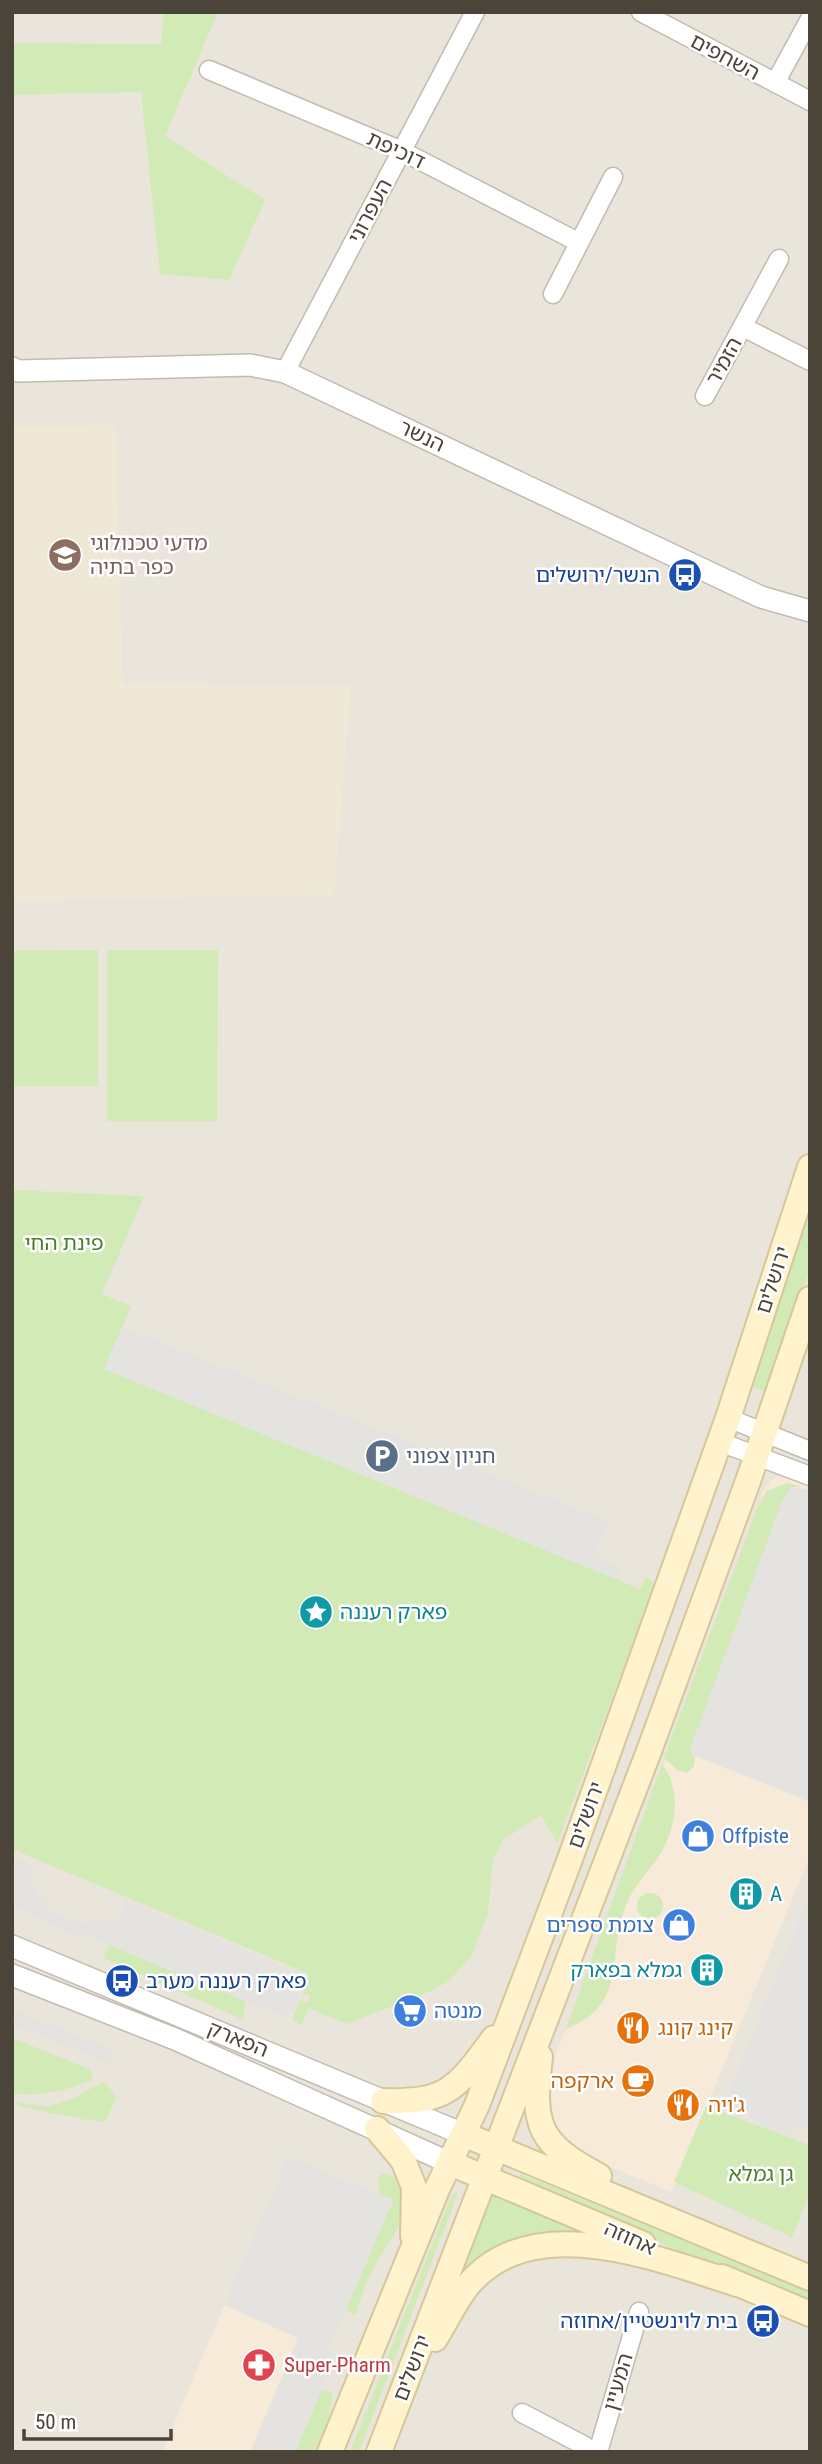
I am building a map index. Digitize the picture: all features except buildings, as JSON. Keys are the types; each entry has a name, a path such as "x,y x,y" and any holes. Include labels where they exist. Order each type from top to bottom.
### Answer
{"main road":[{"name":"ירושלים","path":"330,2452 413,2249 477,2105 616,1735 720,1442 810,1167"},
{"name":"ירושלים","path":"379,2452 649,1751 761,1444 810,1299"},
{"path":"383,2101 420,2101 451,2088 475,2064 511,2015"},
{"path":"544,2025 536,2096 542,2129 550,2144 574,2163 736,2248"},
{"path":"377,2129 403,2160 414,2187 413,2249"},
{"name":"אחוזה","path":"463,2134 810,2278"},
{"name":"אחוזה","path":"450,2163 810,2314"},
{"path":"405,2388 466,2287 496,2263 535,2246 554,2244 608,2247 652,2257 737,2284"}],"street":[{"name":"העפרוני","path":"285,372 475,12"},
{"name":"השחפים","path":"641,12 810,101"},
{"path":"775,83 810,19"},
{"name":"דוכיפת","path":"209,70 402,151 578,242"},
{"path":"553,293 613,177"},
{"name":"הזמיר","path":"705,396 779,259"},
{"name":"הזמיר","path":"743,327 810,361"},
{"name":"הנשר","path":"12,368 18,371 250,365 285,372 761,597 810,611"},
{"path":"728,1418 761,1444 810,1476"},
{"path":"720,1442 810,1451"},
{"name":"הפארק","path":"12,1946 463,2134"},
{"name":"הפארק","path":"12,1975 175,2039 450,2163"},
{"name":"המעיין","path":"598,2452 639,2312"},
{"path":"522,2413 585,2446 587,2452"}],"shaded area":[{"path":"12,12 810,12 810,2452 12,2452"},
{"name":"מדעי טכנולוגי כפר בתיה","path":"115,425 123,684 351,686 334,895 12,900 12,426"},
{"name":"חניון צפוני","path":"122,1327 608,1521 595,1555 621,1567 616,1579 104,1369"},
{"path":"781,1475 810,1484 810,1856 671,2192 567,2149 543,2110 548,2072 764,1489 771,1480"},
{"path":"790,1487 810,1490 810,1802 695,1756 690,1749 781,1504"},
{"path":"12,1857 35,1867 31,1881 38,1894 54,1912 67,1918 81,1923 118,1920 126,1900 306,1976 289,2019 89,1937 62,1932 44,1919 12,1906"},
{"path":"810,1894 810,2127 785,2131 764,2127 738,2109 731,2100 732,2083"},
{"path":"12,2009 113,2050 107,2062 12,2024"},
{"path":"288,2156 393,2200 329,2350 337,2354 295,2452 162,2452"},
{"path":"288,2156 393,2200 329,2350 337,2354 295,2452 250,2452 298,2338 224,2305"}],"green space":[{"path":"164,12 218,12 165,136 265,200 229,280 160,274 141,92 12,95 12,43 161,44"},
{"path":"98,950 98,1086 12,1086 12,951"},
{"path":"107,950 218,950 217,1121 107,1121"},
{"name":"פארק רעננה","path":"12,1190 144,1196 102,1294 131,1306 105,1369 640,1589 646,1577 655,1584 557,1843 541,1815 503,1840 493,1860 488,1912 472,1955 449,1981 431,1991 347,2024 309,2008 302,2025 292,2020 299,2000 308,2003 310,1996 302,1993 309,1974 12,1849"},
{"path":"810,1208 810,1268 768,1392 750,1386"},
{"path":"787,1483 803,1487 790,1487 691,1751 695,1756 694,1766 687,1773 677,1770 664,1758 759,1503 767,1491"},
{"path":"662,1764 669,1775 675,1799 669,1837 625,1908 608,1992 600,2006 586,2019 566,2029"},
{"path":"650,1893 659,1897 663,1906 659,1915 650,1919 641,1915 637,1906 641,1897"},
{"path":"109,1945 245,2001 244,2020 104,1958"},
{"path":"12,2038 89,2069 93,2075 91,2080 53,2092 12,2094"},
{"path":"100,2083 106,2083 116,2097 106,2121 87,2120 18,2106 18,2102 46,2107 75,2098"},
{"name":"גן גמלא","path":"706,2106 810,2145 810,2192 792,2237 674,2182"},
{"path":"382,2174 391,2174 400,2188 403,2214 369,2278 356,2315 346,2310 393,2200 380,2194 377,2179"},
{"path":"520,2174 810,2290 810,2305 517,2184"},
{"path":"457,2191 359,2452 350,2452 450,2199"},
{"path":"490,2193 605,2240 570,2237 449,2297"},
{"path":"322,2389 333,2393 322,2452 295,2452"}],"place":[{"name":"מדעי טכנולוגי כפר בתיה","path":"65,555"},
{"name":"הנשר/ירושלים","path":"685,575"},
{"name":"חניון צפוני","path":"382,1456"},
{"name":"פארק רעננה","path":"316,1612"},
{"name":"Offpiste","path":"698,1836"},
{"name":"A","path":"746,1894"},
{"name":"צומת ספרים","path":"679,1925"},
{"name":"גמלא בפארק","path":"707,1970"},
{"name":"פארק רעננה מערב","path":"122,1981"},
{"name":"מנטה","path":"410,2011"},
{"name":"קינג קונג","path":"633,2028"},
{"name":"ארקפה","path":"638,2081"},
{"name":"ג'ויה","path":"683,2105"},
{"name":"בית לוינשטיין/אחוזה","path":"763,2321"},
{"name":"Super-Pharm","path":"259,2365"}],"park label":[{"name":"פינת החי","path":"64,1243"}]}
